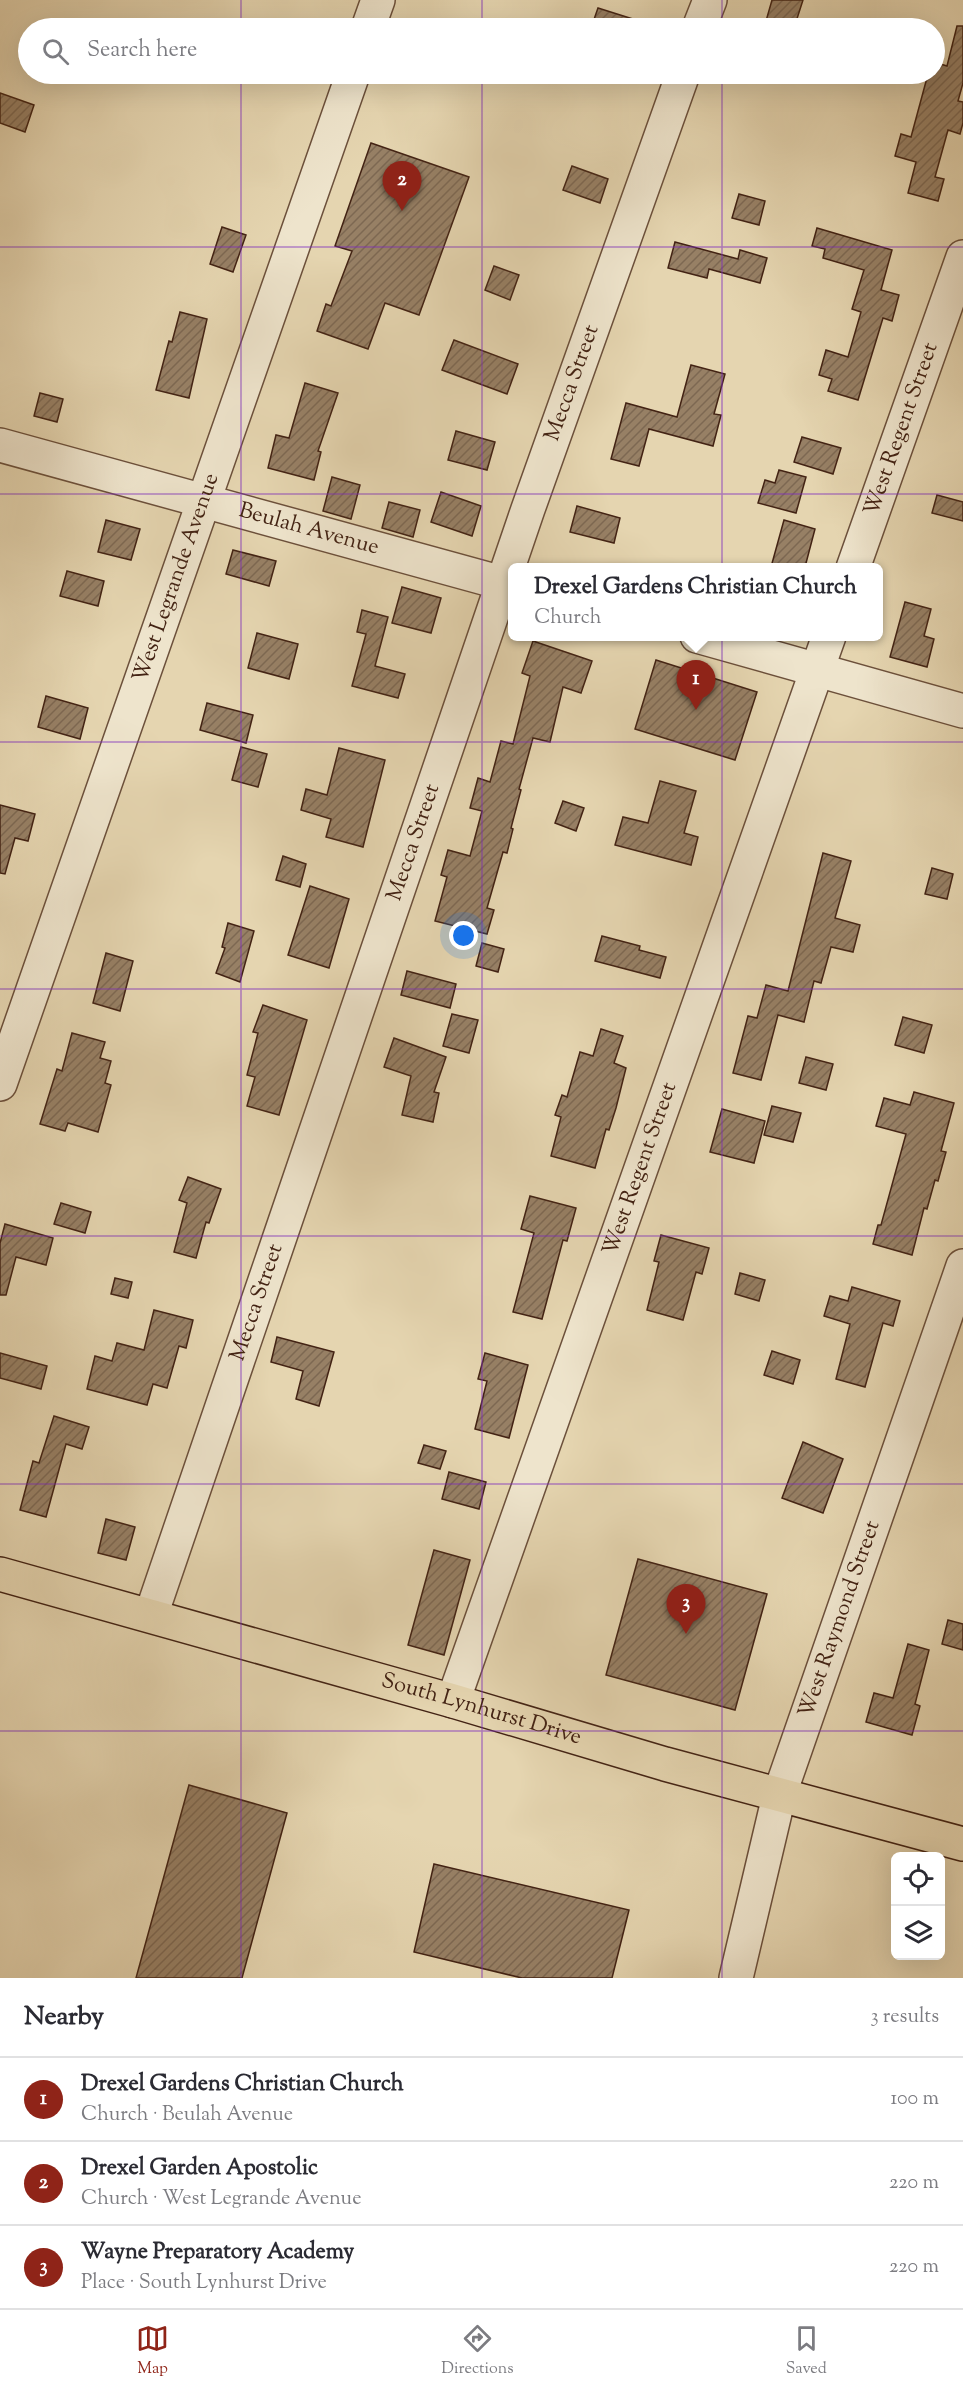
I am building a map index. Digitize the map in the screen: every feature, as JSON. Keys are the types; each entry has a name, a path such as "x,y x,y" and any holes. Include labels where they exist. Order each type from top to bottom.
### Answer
{"main road":[{"name":"South Lynhurst Drive","path":"0,1574 151,1615 780,1796 963,1844"}],"street":[{"path":"372,18 378,0"},
{"path":"703,18 710,0"},
{"name":"West Legrande Avenue","path":"0,1084 350,84"},
{"name":"Mecca Street","path":"516,563 680,84"},
{"name":"West Regent Street","path":"854,563 963,257"},
{"name":"Beulah Avenue","path":"0,445 508,585"},
{"name":"Mecca Street","path":"151,1615 508,585"},
{"path":"715,641 963,711"},
{"name":"West Regent Street","path":"453,1701 827,641"},
{"name":"West Raymond Street","path":"736,1978 780,1796 963,1266"}],"building":[{"path":"772,0 803,0 797,18 767,18"},
{"path":"598,8 630,18 594,18"},
{"path":"957,26 963,26 963,83 958,101 963,102 963,123 960,134 948,130 935,177 944,179 938,201 908,193 916,162 895,156 901,134 911,137 925,84 945,84 945,65 947,66"},
{"path":"0,93 34,105 25,132 0,123"},
{"path":"371,143 469,177 419,315 385,303 368,349 317,331 326,304 331,306 352,251 335,246"},
{"path":"572,166 608,179 600,203 563,190"},
{"path":"739,194 765,201 759,225 732,218"},
{"path":"222,227 246,235 233,272 210,264"},
{"path":"817,228 892,250 881,290 899,295 892,321 883,318 858,400 828,391 832,379 819,375 826,350 848,357 861,312 852,309 864,270 823,258 825,249 812,246"},
{"path":"675,242 738,259 740,250 767,258 760,283 709,269 707,278 668,268"},
{"path":"494,266 519,275 510,300 485,290"},
{"path":"180,312 207,319 189,398 156,390 169,341 172,342"},
{"path":"454,340 518,364 507,394 442,370"},
{"path":"691,365 725,374 714,414 721,415 713,446 649,429 639,466 611,459 626,403 677,417"},
{"path":"305,383 338,393 318,451 321,452 314,480 268,468 276,435 289,438"},
{"path":"40,393 63,399 57,422 34,416"},
{"path":"456,431 495,442 487,470 448,460"},
{"path":"802,437 841,448 833,474 794,462"},
{"path":"779,470 806,477 796,513 758,503 765,480 775,483"},
{"path":"332,477 360,485 351,519 323,511"},
{"path":"441,492 481,506 472,536 431,522"},
{"path":"937,495 963,502 963,521 932,513"},
{"path":"389,502 420,510 413,537 382,528"},
{"path":"577,506 620,518 614,543 570,532"},
{"path":"106,520 140,529 131,560 98,552"},
{"path":"784,520 815,529 806,563 772,563"},
{"path":"233,550 276,561 269,586 226,574"},
{"path":"67,571 104,581 98,606 60,596"},
{"path":"402,587 441,598 431,633 392,623"},
{"path":"905,602 931,609 924,636 934,639 927,667 890,657"},
{"path":"362,610 388,617 375,666 405,674 398,698 352,686 366,634 357,632"},
{"path":"257,633 298,644 289,679 248,668"},
{"path":"533,641 592,661 581,693 563,687 550,742 533,738 519,789 521,790 507,853 503,852 487,908 494,910 487,934 435,921 447,877 441,875 448,850 470,856 482,811 470,808 478,778 490,782 501,741 513,744 530,676 522,673"},
{"path":"656,660 757,692 735,760 635,729"},
{"path":"46,696 88,708 80,739 38,727"},
{"path":"207,703 253,715 246,743 200,730"},
{"path":"241,747 267,754 258,787 232,780"},
{"path":"339,748 385,760 363,847 326,837 331,819 301,810 306,789 327,795"},
{"path":"660,781 696,791 684,833 698,837 691,865 615,845 623,817 648,823"},
{"path":"563,801 584,808 576,831 555,823"},
{"path":"0,805 35,814 28,841 15,838 5,874 0,873"},
{"path":"823,853 851,861 835,918 860,925 853,952 831,947 821,983 814,981 804,1022 778,1015 761,1080 733,1073 748,1016 757,1018 766,985 788,991"},
{"path":"283,856 306,864 300,887 276,880"},
{"path":"932,868 953,874 947,899 925,894"},
{"path":"310,886 349,899 329,968 288,955"},
{"path":"228,923 254,931 240,982 216,973 225,948 222,947"},
{"path":"602,936 640,946 639,950 666,957 660,978 595,961"},
{"path":"482,943 504,949 498,972 476,966"},
{"path":"106,953 133,961 120,1011 93,1003"},
{"path":"407,971 456,984 450,1008 401,995"},
{"path":"263,1005 307,1020 279,1115 247,1106 255,1077 247,1075 258,1033 253,1032"},
{"path":"452,1014 478,1020 469,1053 443,1046"},
{"path":"903,1017 932,1025 924,1053 895,1045"},
{"path":"601,1029 623,1036 614,1063 626,1068 616,1108 609,1130 606,1129 595,1168 551,1156 561,1117 555,1115 562,1095 567,1097 580,1052 593,1056"},
{"path":"72,1033 105,1042 100,1058 111,1061 105,1083 111,1085 98,1132 68,1123 65,1131 40,1124 57,1069 62,1071"},
{"path":"394,1038 446,1057 434,1092 439,1093 433,1122 402,1115 411,1076 384,1067"},
{"path":"806,1057 833,1064 826,1090 799,1083"},
{"path":"914,1092 954,1103 941,1151 946,1152 938,1181 935,1180 927,1209 924,1208 912,1255 873,1244 878,1225 881,1225 906,1134 876,1126 884,1098 910,1105"},
{"path":"772,1106 801,1113 793,1142 764,1135"},
{"path":"722,1109 765,1121 754,1163 710,1152"},
{"path":"188,1177 221,1189 209,1223 206,1222 196,1258 174,1252 187,1203 179,1200"},
{"path":"530,1196 576,1208 567,1241 563,1240 542,1319 513,1312 534,1233 521,1229"},
{"path":"61,1203 91,1212 85,1233 54,1224"},
{"path":"5,1224 53,1238 46,1265 16,1257 6,1295 0,1295 0,1243"},
{"path":"661,1235 709,1248 702,1274 696,1272 683,1320 647,1310 659,1262 654,1261"},
{"path":"740,1273 765,1280 759,1301 735,1294"},
{"path":"115,1278 132,1282 128,1298 111,1294"},
{"path":"852,1287 900,1301 893,1326 883,1323 865,1387 836,1379 850,1324 824,1316 830,1296 848,1301"},
{"path":"154,1310 193,1320 186,1348 179,1346 167,1388 153,1384 147,1405 87,1389 95,1356 112,1361 117,1343 144,1350"},
{"path":"277,1337 334,1352 319,1406 296,1399 303,1371 271,1362"},
{"path":"772,1351 800,1360 793,1384 764,1375"},
{"path":"0,1353 47,1366 41,1389 0,1378"},
{"path":"485,1353 528,1365 509,1438 475,1429 487,1381 478,1379"},
{"path":"54,1416 89,1427 82,1449 66,1444 46,1517 20,1510 33,1461 39,1463"},
{"path":"803,1442 843,1459 823,1513 782,1498"},
{"path":"424,1445 446,1451 440,1469 418,1463"},
{"path":"449,1472 486,1482 479,1509 442,1499"},
{"path":"106,1519 135,1527 126,1560 98,1553"},
{"path":"434,1550 470,1560 444,1655 408,1645"},
{"path":"638,1559 767,1594 735,1710 606,1675"},
{"path":"948,1620 963,1624 963,1650 942,1644"},
{"path":"908,1644 929,1650 915,1704 920,1706 912,1735 866,1722 874,1693 893,1698"},
{"path":"189,1785 287,1813 242,1978 136,1978"},
{"path":"434,1864 629,1910 612,1978 522,1978 414,1952"}],"place":[{"name":"Drexel Garden Apostolic","path":"402,211"},
{"name":"Drexel Gardens Christian Church","path":"696,710"},
{"name":"Wayne Preparatory Academy","path":"686,1634"}]}
